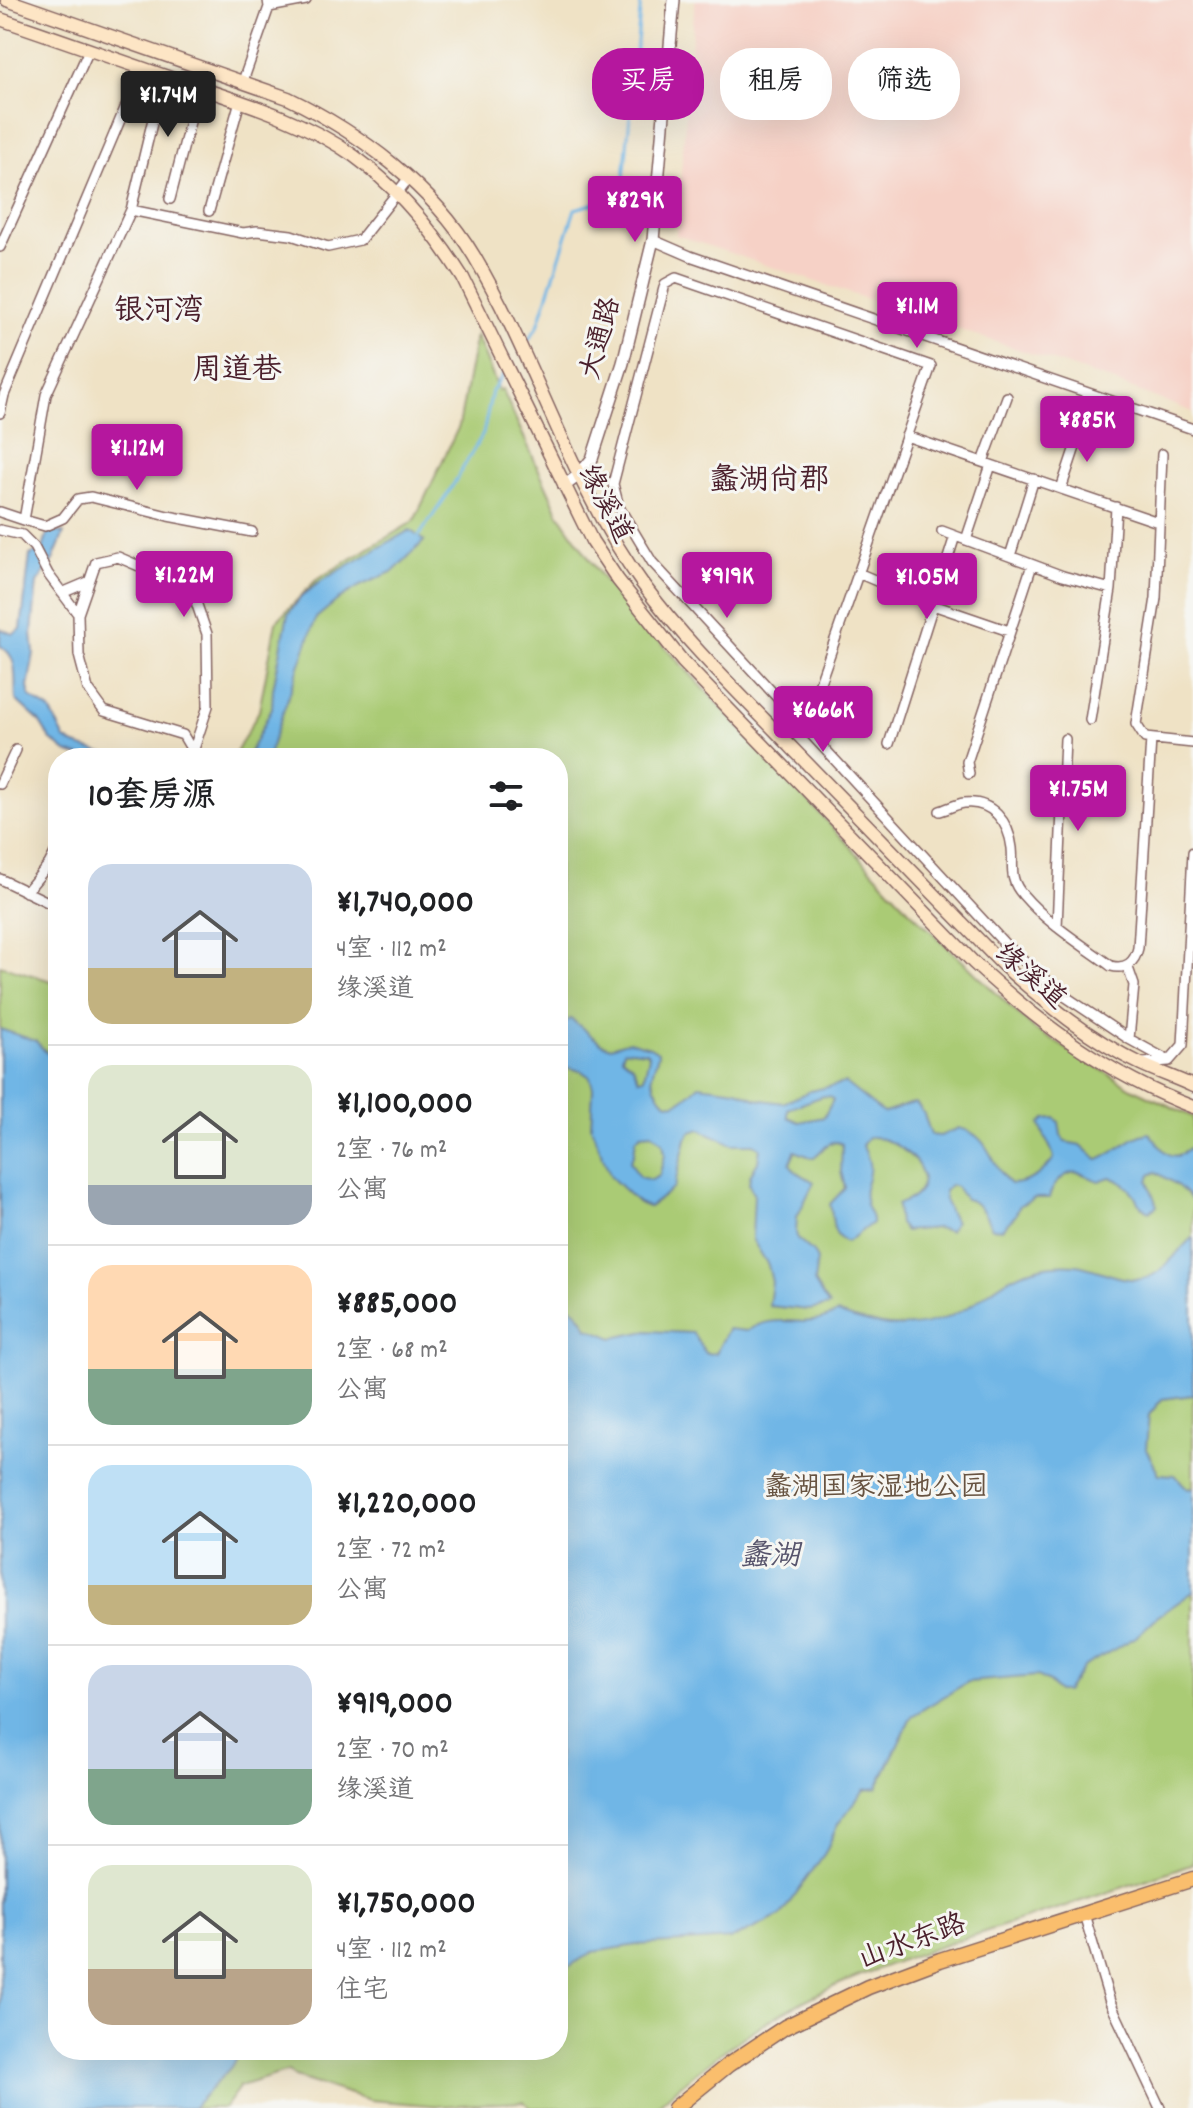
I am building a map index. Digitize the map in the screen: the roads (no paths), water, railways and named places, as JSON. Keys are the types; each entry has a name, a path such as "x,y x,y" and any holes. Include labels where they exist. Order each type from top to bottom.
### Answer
{"highway":[{"name":"山水东路","path":"675,2108 728,2065 785,2027 868,1987 940,1960 1193,1879"}],"main road":[{"name":"缘溪道","path":"7,0 243,81 317,113 390,161 449,220 474,256 513,332 597,514 618,549 695,648 1003,965 1047,1003 1139,1063 1193,1086"},
{"name":"缘溪道","path":"0,19 240,101 309,129 353,155 397,192 442,244 463,278 592,541 618,580 683,662 974,963 1017,1003 1105,1066 1193,1107"}],"street":[{"path":"243,81 268,4 306,0"},
{"name":"大通路","path":"564,486 579,475 592,459 623,363 653,240 674,0"},
{"path":"0,247 89,50"},
{"path":"0,413 4,395 142,68"},
{"path":"170,199 199,87"},
{"path":"209,211 240,101"},
{"path":"24,520 46,395 131,210 154,115"},
{"path":"131,210 243,233 257,231 291,235 328,247 360,240 408,179"},
{"path":"653,240 690,256 1193,429"},
{"path":"804,728 931,366 676,278 665,284 613,484 619,507 652,562 804,728 1005,944 1066,997 1129,1039 1169,1061"},
{"path":"966,540 1007,397"},
{"path":"1061,489 1081,429"},
{"path":"906,436 1158,522"},
{"path":"1162,454 1156,598 1136,724 1145,738 1193,743"},
{"path":"1010,556 1034,479"},
{"path":"0,512 45,526 63,518 78,499 91,497 252,532"},
{"path":"1090,720 1111,589 1116,507"},
{"path":"0,530 22,535 34,547 48,574 78,614"},
{"path":"942,531 1032,565 1111,589"},
{"path":"889,744 955,536"},
{"path":"194,748 201,728 208,706 207,634 196,602 153,572 118,557 96,562 78,614 79,655 88,689 104,711 183,735 201,728"},
{"path":"969,774 967,762 1032,565"},
{"path":"858,573 933,605 1009,631"},
{"path":"62,593 88,582"},
{"path":"183,735 189,748"},
{"path":"1057,927 1065,739"},
{"path":"940,811 964,803 991,807 1008,827 1013,851 1011,873 1021,894 1057,927 1111,966 1118,968 1127,965 1136,958 1138,948 1151,739"},
{"path":"0,784 16,750"},
{"path":"1139,1063 1169,1061 1183,1045 1193,852"},
{"path":"26,892 48,865"},
{"path":"0,879 48,902"},
{"path":"1127,965 1134,985 1129,1039"},
{"path":"1084,1914 1110,2002 1160,2108"}],"water":[{"path":"410,530 424,541 394,571 340,598 316,618 270,748 252,748 272,708 288,614 302,596 321,581"},
{"path":"48,531 64,533 53,560 37,583 32,632 34,653 28,687 30,697 50,710 65,739 85,748 61,748 16,700 13,662 0,646 0,629 13,634 21,629 30,555 43,549"},
{"path":"571,1019 602,1044 611,1047 629,1041 658,1052 652,1079 659,1094 669,1103 679,1102 699,1085 737,1090 756,1099 783,1103 810,1091 845,1083 883,1113 916,1103 924,1114 931,1135 940,1136 959,1128 970,1132 984,1144 1010,1184 1035,1177 1054,1158 1040,1124 1045,1119 1055,1118 1065,1142 1081,1145 1098,1160 1149,1133 1171,1155 1181,1154 1193,1146 1193,1202 1181,1188 1156,1172 1150,1175 1148,1181 1157,1206 1149,1212 1119,1181 1110,1177 1099,1181 1074,1172 1060,1180 1049,1198 1035,1198 1020,1205 1015,1216 1002,1229 992,1228 979,1206 965,1199 956,1187 950,1185 944,1191 945,1202 955,1223 949,1231 936,1228 905,1231 899,1224 897,1205 911,1199 919,1191 923,1178 920,1169 897,1146 869,1137 862,1145 869,1164 865,1196 872,1223 847,1242 835,1232 830,1204 845,1188 841,1172 842,1144 833,1142 813,1158 795,1151 790,1164 795,1171 814,1182 797,1217 796,1233 817,1260 814,1282 829,1306 809,1310 769,1306 772,1282 768,1265 752,1239 754,1195 749,1184 760,1148 754,1144 732,1144 700,1129 691,1132 686,1139 674,1188 649,1207 638,1203 611,1177 591,1127 593,1088 590,1077 568,1068 568,1020","holes":["624,1051 646,1052 649,1056 644,1078 639,1079 633,1066 622,1057","823,1096 833,1100 824,1117 799,1122 788,1117 788,1109","652,1133 663,1142 665,1154 659,1176 651,1180 639,1177 630,1161 636,1139 641,1134"]},
{"path":"0,1029 36,1041 48,1054 48,2060 235,2060 193,2108 0,2108"},
{"name":"蠡湖","path":"1193,1237 1193,1395 1162,1399 1149,1415 1146,1449 1159,1474 1175,1475 1188,1489 1193,1488 1193,1592 1157,1617 1136,1637 1083,1667 1066,1692 1058,1692 1049,1682 1037,1676 968,1682 912,1716 877,1788 864,1790 838,1824 825,1853 780,1916 732,1939 637,1945 593,1952 568,1967 568,1305 588,1328 613,1338 647,1331 693,1333 706,1354 716,1353 728,1329 747,1331 770,1322 812,1321 837,1313 888,1326 939,1321 971,1305 1017,1275 1044,1267 1076,1265 1135,1279 1153,1275"}],"waterway":[{"path":"525,345 538,326 575,209 599,202 623,189 641,0"},
{"path":"417,539 483,434 492,391 504,374"}],"district":[{"name":"银河湾","path":"159,313"},
{"name":"周道巷","path":"237,372"},
{"name":"蠡湖尚郡","path":"769,482"}],"park label":[{"name":"蠡湖国家湿地公园","path":"876,1490"}]}
